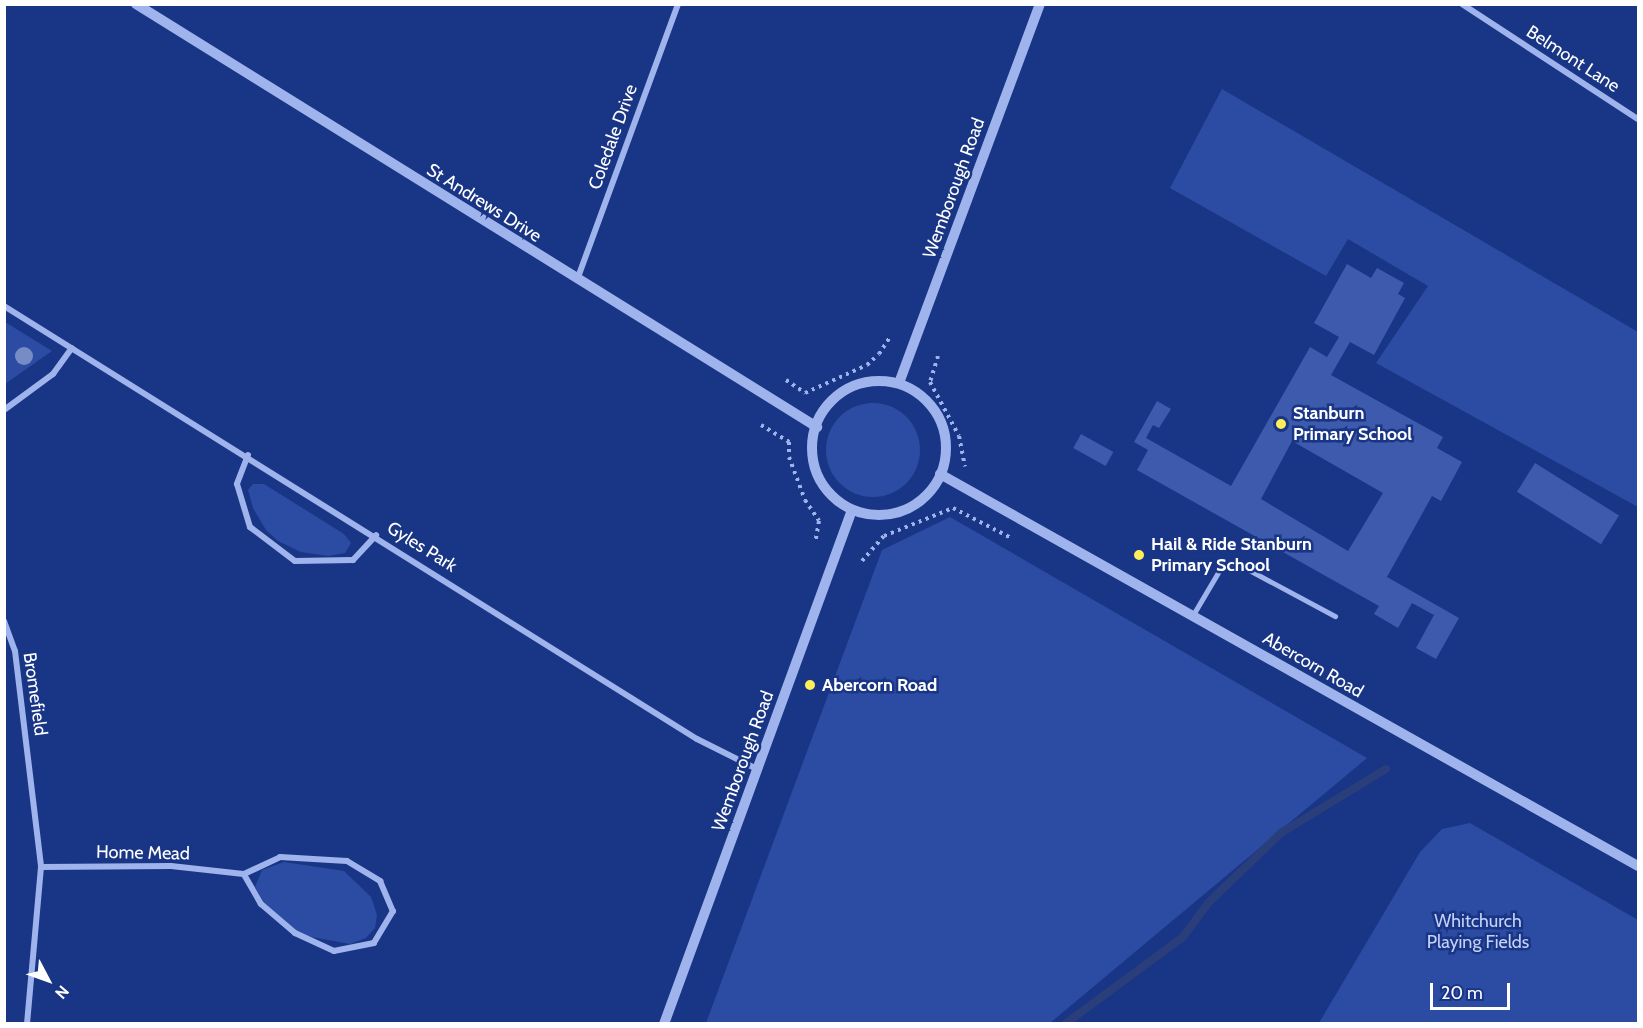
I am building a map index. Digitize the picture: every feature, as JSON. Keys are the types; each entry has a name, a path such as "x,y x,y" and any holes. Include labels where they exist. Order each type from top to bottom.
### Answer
{"street":[{"name":"St Andrews Drive","path":"136,4 817,427"},
{"name":"Coledale Drive","path":"577,280 678,4"},
{"name":"Wemborough Road","path":"899,383 1040,4"},
{"name":"Belmont Lane","path":"1462,4 1638,119"},
{"name":"Gyles Park","path":"4,306 248,455 698,739 758,769"},
{"path":"4,410 53,374 72,348"},
{"path":"867,382 899,383 923,397 936,413 944,433 945,454 940,474 929,492 913,506 893,514 872,515 852,510 833,498 819,480 812,459 812,437 817,427 831,400 848,388 867,382"},
{"path":"248,455 237,483 250,527 296,561 353,560 376,535"},
{"name":"Abercorn Road","path":"940,474 1638,866"},
{"name":"Wemborough Road","path":"664,1023 852,510"},
{"name":"Bromefield","path":"4,621 15,651 41,867 27,1023"},
{"path":"280,857 347,861 380,881 393,912 374,943 334,951 295,933 261,904 244,874 280,857"},
{"name":"Home Mead","path":"41,867 171,866 244,874"}],"lane":[{"path":"1193,615 1222,566 1240,565 1335,616"}],"path":[{"path":"786,380 806,393 867,365 879,354 890,337"},
{"path":"938,356 930,382 959,436 960,456 966,469"},
{"path":"761,425 789,442 789,457 805,500 819,521 815,543"},
{"path":"862,561 884,536 953,508 1011,538"}],"green space":[{"path":"1222,89 1638,332 1638,507 1376,363 1428,286 1348,239 1326,276 1170,188"},
{"path":"5,322 52,351 5,384"},
{"path":"873,403 891,406 906,417 917,432 920,450 917,468 906,483 891,494 873,497 855,494 840,483 829,468 826,450 829,432 840,417 855,406"},
{"path":"253,484 264,484 344,534 351,543 345,553 328,556 301,552 278,541 266,530 253,508 248,490"},
{"path":"950,517 1367,758 1050,1023 706,1023 882,550"},
{"name":"Whitchurch Playing Fields","path":"1470,823 1638,920 1638,1023 1319,1023 1420,852 1442,829"},
{"path":"284,862 344,871 371,897 377,915 375,928 366,938 350,944 301,935 265,904 255,887 262,870"}],"building":[{"path":"1347,264 1371,278 1377,268 1404,283 1398,294 1405,298 1374,355 1350,342 1331,375 1443,437 1437,448 1462,462 1441,501 1432,496 1387,577 1459,618 1436,659 1416,648 1434,615 1412,603 1398,628 1374,614 1379,606 1137,470 1148,450 1134,442 1157,401 1171,409 1159,428 1153,425 1146,438 1231,486 1310,347 1327,357 1339,337 1314,323","holes":["1292,441 1383,493 1348,551 1261,499"]},
{"path":"1081,434 1113,452 1106,466 1073,448"},
{"path":"1535,463 1619,515 1601,544 1517,492"}],"waterway":[{"path":"1065,1024 1183,937 1209,902 1281,833 1386,769"}],"place":[{"name":"Stanburn Primary School","path":"1281,424"},
{"name":"Hail & Ride Stanburn Primary School","path":"1139,555"},
{"name":"Abercorn Road","path":"810,685"}]}
